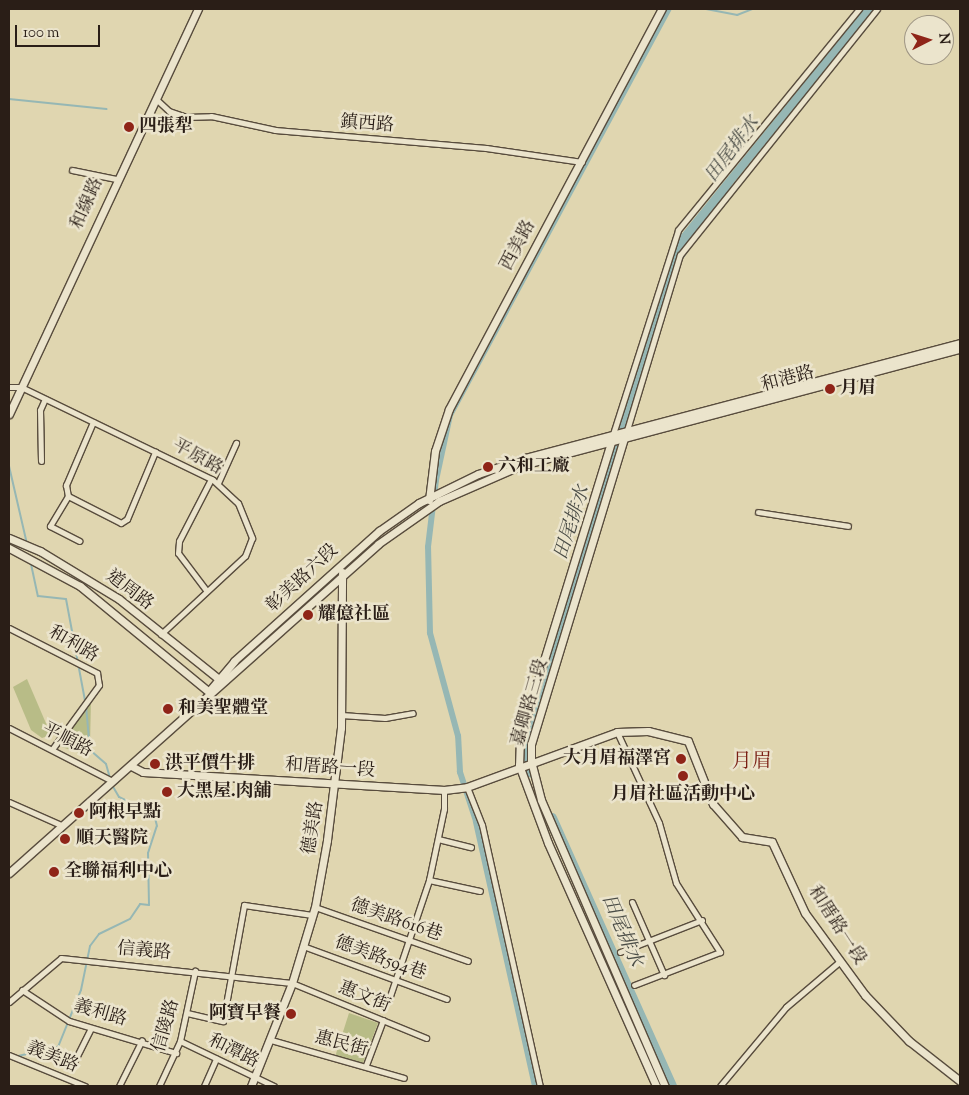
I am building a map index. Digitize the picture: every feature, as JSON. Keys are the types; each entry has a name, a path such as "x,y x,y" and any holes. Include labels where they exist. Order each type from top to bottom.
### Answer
{"street":[{"name":"和線路","path":"9,414 116,179 198,9"},
{"name":"西美路","path":"431,506 428,498 435,451 449,409 662,9"},
{"path":"614,438 668,249 678,230 859,9"},
{"path":"428,498 438,498 519,466 625,435 680,255 877,9"},
{"name":"鎮西路","path":"156,99 169,111 186,116 211,116 275,130 486,148 582,162"},
{"path":"72,170 116,179"},
{"path":"668,249 680,255"},
{"name":"和港路","path":"625,435 960,343"},
{"name":"和港路","path":"625,435 960,349"},
{"name":"平原路","path":"9,387 21,387 211,479 238,503 252,538 245,556 206,590 161,634"},
{"path":"40,462 40,410 45,398"},
{"path":"79,541 50,526 68,496 66,485 93,422"},
{"name":"嘉卿路三段","path":"625,435 524,763 665,1086"},
{"name":"嘉卿路三段","path":"614,438 520,738 524,763 556,861 656,1086"},
{"path":"218,484 236,443"},
{"path":"68,496 121,523 127,519 156,452"},
{"path":"206,590 178,553 179,541 211,479"},
{"name":"彰美路六段","path":"9,873 61,825 131,766 341,563 379,531 428,498"},
{"path":"431,506 438,498"},
{"name":"彰美路六段","path":"220,680 385,539 431,506"},
{"path":"758,512 848,526"},
{"path":"379,531 385,539"},
{"name":"道周路","path":"9,538 81,574 220,680"},
{"name":"道周路","path":"9,548 80,586 209,692"},
{"name":"德美路","path":"251,1086 256,1078 292,983 315,907 336,785 342,715 343,575 341,563"},
{"name":"和利路","path":"9,628 97,673 99,685 53,748"},
{"path":"342,715 386,718 413,713"},
{"name":"平順路","path":"9,728 53,748 112,781"},
{"name":"和厝路一段","path":"131,766 143,772 444,790 467,787 524,763 617,732 648,731 688,741 713,804 742,837 772,842 805,913 839,962 909,1041 960,1081"},
{"path":"617,732 659,823 676,882 702,920 720,952 634,985"},
{"path":"467,787 482,825 540,1086"},
{"path":"389,999 429,880 438,839 444,790"},
{"path":"9,802 61,825"},
{"path":"438,839 471,847"},
{"path":"429,880 480,891"},
{"path":"632,902 651,941 664,975"},
{"path":"187,1013 223,1021 234,975 244,905 312,915"},
{"name":"德美路616巷","path":"315,907 468,961"},
{"path":"620,952 702,920"},
{"name":"德美路594巷","path":"303,946 396,977 447,999"},
{"name":"信義路","path":"9,1002 61,958 234,975 292,983"},
{"path":"720,1086 786,1008 839,962"},
{"name":"信陵路","path":"159,1086 180,1042 195,971"},
{"name":"惠文街","path":"292,983 426,1038"},
{"name":"義利路","path":"22,990 68,1021 142,1040 176,1053"},
{"path":"366,1066 383,1020"},
{"path":"72,1066 91,1028"},
{"path":"118,1086 142,1040"},
{"name":"惠民街","path":"270,1040 404,1078"},
{"name":"和潭路","path":"180,1042 274,1086"},
{"name":"義美路","path":"12,1056 85,1086"},
{"path":"204,1086 216,1060"}],"green space":[{"path":"27,679 51,735 42,738 31,730 13,687"},
{"path":"91,699 90,746 79,753 56,745"},
{"path":"349,1013 378,1023 363,1063 335,1057"}],"water":[{"path":"864,9 875,9 680,249 628,418 621,420 680,236"}],"waterway":[{"path":"535,1086 476,821 460,772 458,736 430,633 428,547 436,480 450,415 669,9"},
{"path":"706,9 737,15 753,9"},
{"path":"9,99 106,109"},
{"name":"田尾排水","path":"675,262 727,186"},
{"name":"田尾排水","path":"532,773 525,754 532,724 628,406"},
{"path":"9,466 27,544"},
{"path":"31,564 38,596 66,599 85,701"},
{"path":"86,706 90,750 106,764 110,778"},
{"path":"18,1056 58,1047 81,990 90,946 99,934 130,919 140,904 149,905 148,853 157,826 154,814 119,797 112,785"},
{"name":"田尾排水","path":"552,818 672,1086"}],"place":[{"name":"四張犁","path":"129,127"},
{"name":"月眉","path":"830,389"},
{"name":"六和工廠","path":"488,467"},
{"name":"耀億社區","path":"308,615"},
{"name":"和美聖體堂","path":"168,709"},
{"name":"大月眉福澤宮","path":"681,759"},
{"name":"洪平價牛排","path":"155,764"},
{"name":"月眉社區活動中心","path":"683,776"},
{"name":"大黑屋.肉舖","path":"167,792"},
{"name":"阿根早點","path":"79,813"},
{"name":"順天醫院","path":"65,839"},
{"name":"全聯福利中心","path":"54,872"},
{"name":"阿寶早餐","path":"291,1014"}],"district":[{"name":"月眉","path":"752,762"}]}
